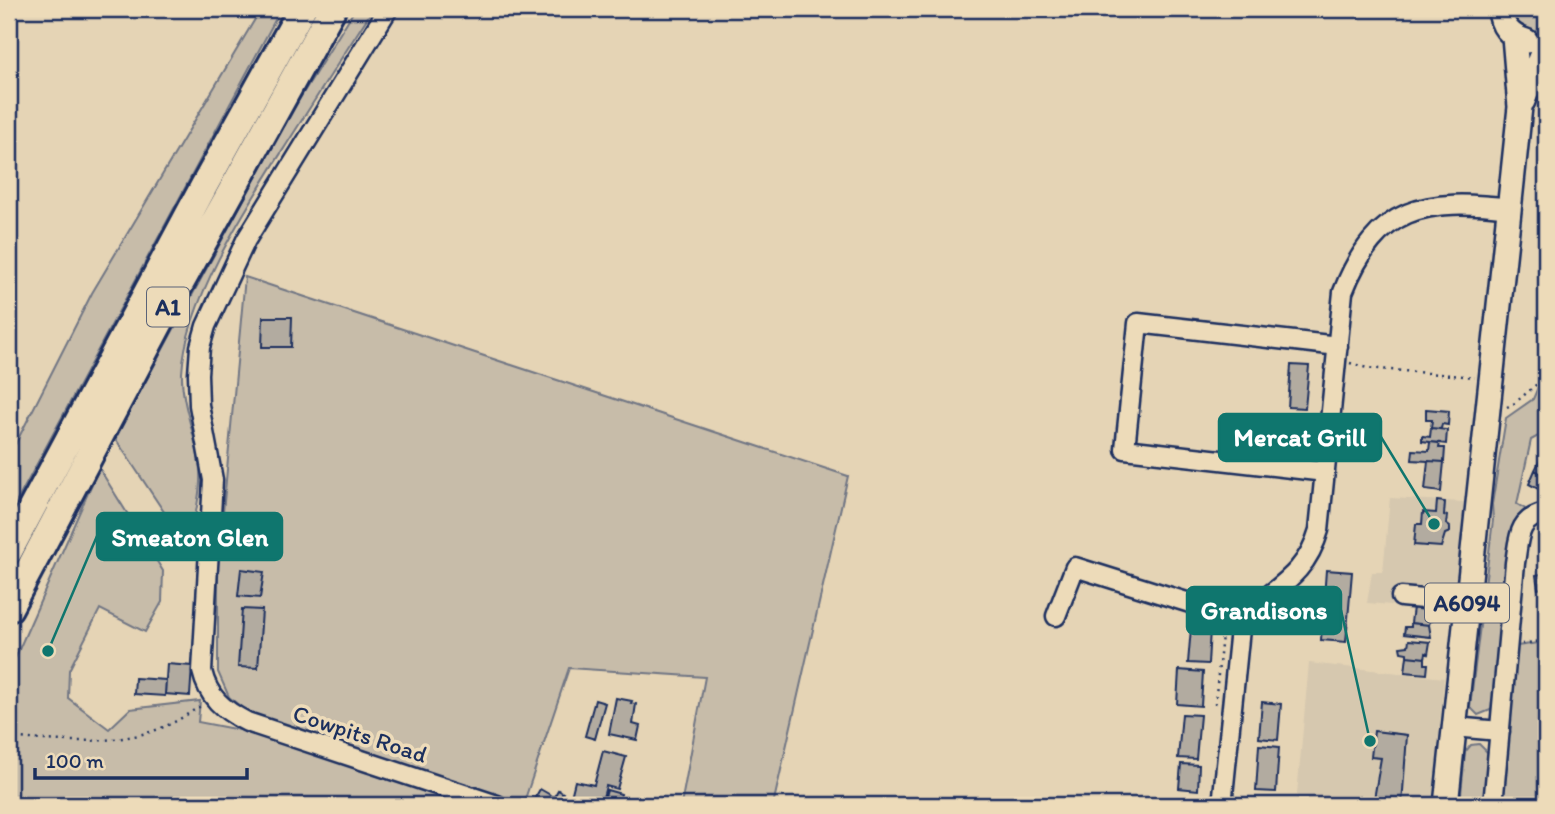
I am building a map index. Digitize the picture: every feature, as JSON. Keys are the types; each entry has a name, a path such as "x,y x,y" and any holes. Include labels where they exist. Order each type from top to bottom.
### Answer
{"highway":[{"name":"A1","path":"9,551 197,197 302,9"},
{"name":"A1","path":"9,608 192,262 332,9"}],"main road":[{"path":"1486,9 1531,42 1546,41"},
{"name":"A6094","path":"1446,805 1520,107 1506,23"},
{"name":"A6094","path":"1520,107 1546,41"}],"street":[{"path":"214,699 205,686 202,671 213,480 199,405 200,347 206,326 246,240 388,9"},
{"path":"1222,805 1241,619 1259,601 1290,580 1313,550 1319,530 1343,292 1353,266 1368,243 1385,226 1413,212 1440,204 1469,203 1511,208"},
{"path":"1325,472 1125,449 1138,323 1337,353"},
{"path":"1493,802 1520,533 1530,518 1546,513"},
{"path":"1056,616 1075,567 1241,619"},
{"path":"1401,597 1467,603"},
{"name":"Cowpits Road","path":"214,699 228,713 247,722 497,805"},
{"path":"1454,727 1500,731"}],"path":[{"path":"1337,353 1367,368 1491,389 1503,407 1515,403 1546,376"},
{"path":"9,737 61,742 137,735 167,726 214,699"},
{"path":"1493,802 1544,805"}],"shaded area":[{"path":"261,9 281,9 9,516 9,453 92,293"},
{"path":"355,9 373,9 239,221 207,283 195,314 186,344 182,384 199,462 200,487 193,530 180,536 115,438 289,116"},
{"path":"1511,9 1546,9 1546,28 1539,31 1523,29 1515,21"},
{"path":"245,277 848,476 773,805 681,805 705,677 569,668 523,805 252,716 229,697 218,672 218,566"},
{"path":"1546,369 1546,432 1531,440 1517,504 1527,510 1513,525 1493,709 1478,715 1470,707 1493,520 1492,504 1506,418 1533,399"},
{"path":"99,468 163,571 162,602 145,632 100,609 69,670 68,698 109,729 130,709 200,701 198,722 250,732 467,805 9,805 9,672"},
{"path":"1390,498 1464,502 1453,610 1367,603 1372,572 1383,572"},
{"path":"1546,642 1546,805 1501,805 1517,646"},
{"path":"1309,663 1444,678 1433,805 1296,805"},
{"path":"1479,744 1491,753 1485,805 1460,805 1465,752 1471,745"}],"building":[{"path":"263,317 292,317 291,347 262,347"},
{"path":"1291,365 1309,366 1305,408 1288,407"},
{"path":"1426,409 1449,411 1448,425 1442,424 1441,429 1431,428 1432,420 1426,420"},
{"path":"1431,428 1447,430 1446,444 1422,441 1422,436 1430,437"},
{"path":"1430,442 1440,443 1439,448 1445,448 1444,462 1412,460 1413,450 1429,451"},
{"path":"1542,456 1546,458 1546,476 1535,470"},
{"path":"1428,461 1444,462 1441,492 1425,490"},
{"path":"1535,470 1546,476 1544,492 1529,484"},
{"path":"1437,501 1445,502 1444,515 1447,516 1446,524 1450,527 1450,532 1445,534 1441,547 1414,545 1416,524 1422,524 1423,512 1436,513"},
{"path":"241,569 264,572 260,598 238,596"},
{"path":"1326,570 1352,572 1346,642 1321,640"},
{"path":"1546,573 1546,587 1538,589 1536,575"},
{"path":"1413,607 1433,609 1429,625 1411,623"},
{"path":"242,609 262,610 258,668 238,667"},
{"path":"1411,623 1429,625 1431,637 1404,634 1405,627 1411,627"},
{"path":"1191,628 1210,629 1208,664 1188,663"},
{"path":"1409,640 1430,642 1425,658 1407,656 1407,653 1401,652 1400,647 1408,646"},
{"path":"1407,656 1425,658 1425,664 1428,664 1427,674 1405,672"},
{"path":"167,664 192,666 190,696 165,694"},
{"path":"1179,670 1203,672 1201,706 1177,704"},
{"path":"135,678 166,680 165,696 134,694"},
{"path":"616,698 636,704 633,724 640,726 637,740 609,734"},
{"path":"595,700 605,703 595,739 585,736"},
{"path":"1262,702 1281,704 1278,740 1259,738"},
{"path":"1182,714 1200,715 1196,759 1178,758"},
{"path":"1374,731 1407,735 1402,805 1373,805 1381,758 1371,757"},
{"path":"1259,745 1279,747 1276,792 1256,791"},
{"path":"603,751 626,757 617,789 606,786 601,805 569,805 575,781 594,785"},
{"path":"1181,764 1199,765 1198,790 1179,788"},
{"path":"540,789 554,797 558,790 563,793 556,805 531,805"},
{"path":"607,790 621,794 618,805 603,805"}],"place":[{"name":"Mercat Grill","path":"1434,524"},
{"name":"Smeaton Glen","path":"48,651"},
{"name":"Grandisons","path":"1370,741"}]}
